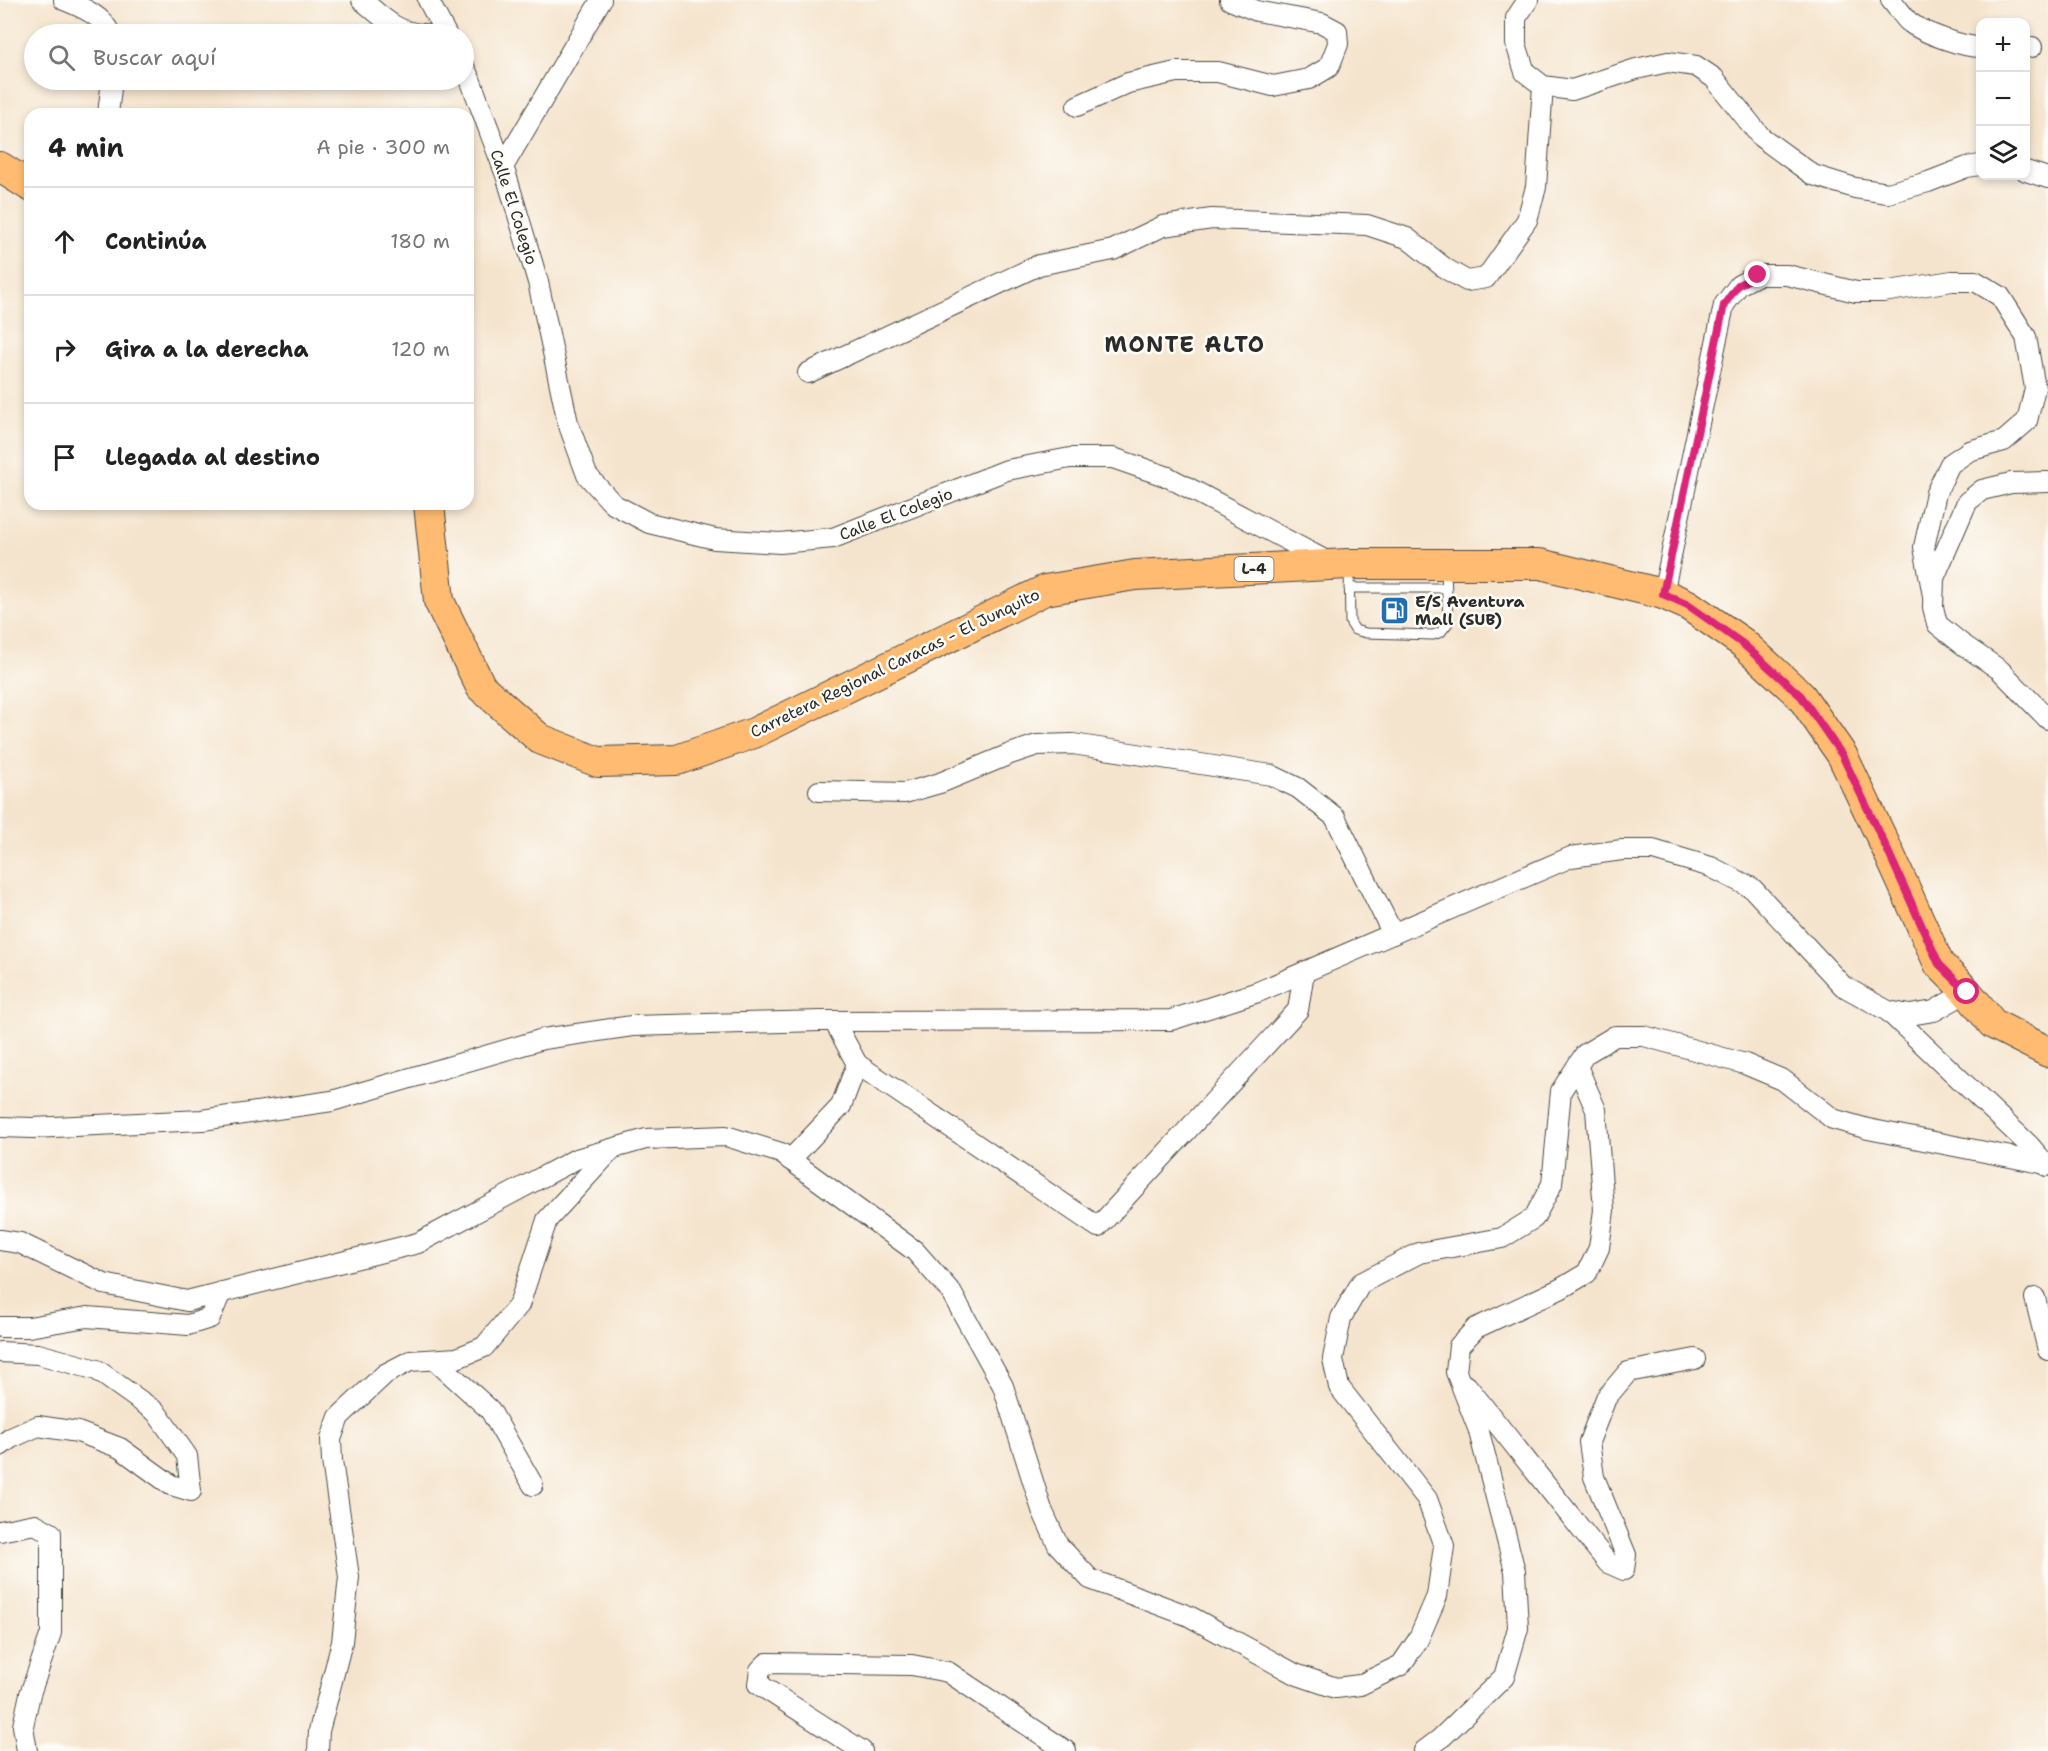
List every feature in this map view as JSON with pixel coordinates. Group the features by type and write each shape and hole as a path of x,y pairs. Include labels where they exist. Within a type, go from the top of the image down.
{"main road":[{"path":"0,167 24,182"},
{"name":"Carretera Regional Caracas - El Junquito","path":"430,510 439,601 481,687 540,739 598,762 677,760 754,733 1045,591 1135,574 1344,572 1446,576 1540,564 1663,594 1688,605 1743,644 1801,696 1842,755 1939,964 1967,992 1993,1024 2048,1052"}],"street":[{"path":"64,0 89,11 102,24"},
{"path":"362,0 391,24"},
{"path":"428,0 441,24"},
{"path":"503,167 601,0"},
{"path":"1077,106 1128,83 1176,72 1218,72 1273,86 1309,79 1329,67 1338,44 1337,31 1322,23 1257,11 1230,0"},
{"path":"1528,0 1516,18 1516,44 1525,72 1543,86 1572,90 1636,69 1668,62 1696,66 1714,78 1761,137 1813,175 1855,188 1888,193 1976,166"},
{"path":"1891,0 1910,22 1940,38 1976,47"},
{"path":"808,373 1039,265 1113,250 1163,226 1212,219 1367,225 1407,238 1446,269 1467,281 1486,278 1527,220 1536,187 1543,86"},
{"path":"109,108 111,90"},
{"name":"Calle El Colegio","path":"474,90 503,167 538,282 568,423 587,475 613,504 649,523 715,539 780,543 833,538 1007,470 1070,459 1113,459 1168,477 1344,572"},
{"path":"2030,173 2048,178"},
{"path":"1663,594 1724,305 1738,285 1758,275 1787,275 1856,292 1883,292 1952,281 1975,281 2000,296 2026,336 2035,388 2027,421 2004,441 1969,451 1950,464 1936,493 1924,547 1934,596"},
{"path":"2048,482 2001,485 1982,490 1967,502 1934,578 1933,607 1937,624 2000,670 2048,720"},
{"path":"819,792 905,793 940,783 1037,745 1072,744 1271,775 1298,788 1335,817 1393,934"},
{"path":"0,1127 33,1128 202,1120 332,1101 543,1039 632,1026 834,1021 1171,1020 1258,992 1571,857 1622,850 1653,850 1711,867 1752,888 1844,986 1888,1011 2029,1145 2047,1165"},
{"path":"834,1021 857,1064 1098,1227 1298,1010 1304,972"},
{"path":"1888,1011 1910,1015 1934,1011 1967,992"},
{"path":"0,1240 20,1243 104,1284 187,1301 418,1243 576,1159 646,1139 726,1136 781,1153 915,1251 951,1292 1003,1386 1042,1510 1058,1545 1090,1579 1189,1617 1295,1674 1336,1688 1360,1685 1401,1665 1418,1640 1437,1596 1444,1546 1427,1499 1339,1387 1333,1359 1341,1318 1361,1283 1419,1253 1502,1238 1534,1218 1552,1184 1561,1091 1585,1054 1615,1036 1644,1036 1745,1064 1783,1080 1833,1119 1868,1129 2047,1165"},
{"path":"790,1160 841,1106 857,1064"},
{"path":"1424,1751 1440,1739 1504,1677 1518,1628 1515,1571 1478,1428 1456,1372 1459,1346 1476,1328 1560,1289 1587,1273 1599,1248 1604,1210 1596,1110 1576,1066"},
{"path":"318,1751 319,1731 342,1642 349,1577 330,1439 339,1417 386,1374 410,1361 456,1358 484,1347 519,1305 546,1220 612,1149"},
{"path":"0,1327 29,1327 87,1317 188,1325 210,1318 221,1292"},
{"path":"2035,1298 2048,1350"},
{"path":"0,1352 38,1354 97,1370 156,1412 187,1456 191,1491 171,1485 120,1448 78,1432 38,1426 11,1438 0,1446"},
{"path":"1456,1372 1608,1563 1624,1570 1626,1555 1594,1477 1589,1442 1606,1398 1628,1372 1695,1359"},
{"path":"435,1360 490,1410 533,1485"},
{"path":"0,1531 35,1524 51,1533 51,1633 30,1694 23,1726 27,1751"},
{"path":"862,1751 758,1684 760,1670 767,1663 912,1665 948,1672 1066,1751"}],"lane":[{"path":"1344,572 1350,622 1355,630 1366,633 1433,635 1441,632 1448,623 1446,576"}],"place":[{"name":"E/S Aventura Mall (SUB)","path":"1394,610"}],"district":[{"name":"MONTE ALTO","path":"1185,344"}],"route":[{"path":"1758,275 1738,285 1724,305 1663,594 1688,605 1743,644 1801,696 1842,755 1939,964 1967,992"}]}
